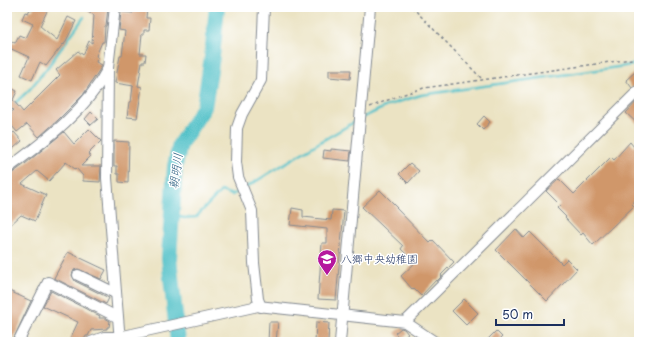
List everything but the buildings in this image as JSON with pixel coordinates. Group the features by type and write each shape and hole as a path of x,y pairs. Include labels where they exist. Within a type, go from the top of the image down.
{"street":[{"path":"115,7 108,68 107,178 119,339"},
{"path":"260,307 254,263 252,211 238,177 236,162 237,128 242,114 261,80 264,7"},
{"path":"340,342 370,7"},
{"path":"7,169 53,134 88,98 108,68"},
{"path":"405,322 639,90"},
{"path":"78,275 115,293"},
{"path":"18,342 48,282 117,317"},
{"path":"91,342 104,337 119,339 149,330 260,307 405,322 435,342"}],"path":[{"path":"412,7 482,80"},
{"path":"628,7 639,18"},
{"path":"361,116 395,97 424,88 639,58"}],"waterway":[{"name":"朝明川","path":"178,342 169,258 175,166 180,144 204,107 212,57 217,7"},
{"path":"13,105 30,89 47,68 84,17"},
{"path":"362,118 389,105 421,95 639,64"},
{"path":"245,188 358,120"},
{"path":"172,215 184,218 196,217 221,191 232,195 241,190"}],"place":[{"name":"八郷中央幼稚園","path":"327,276"}]}
